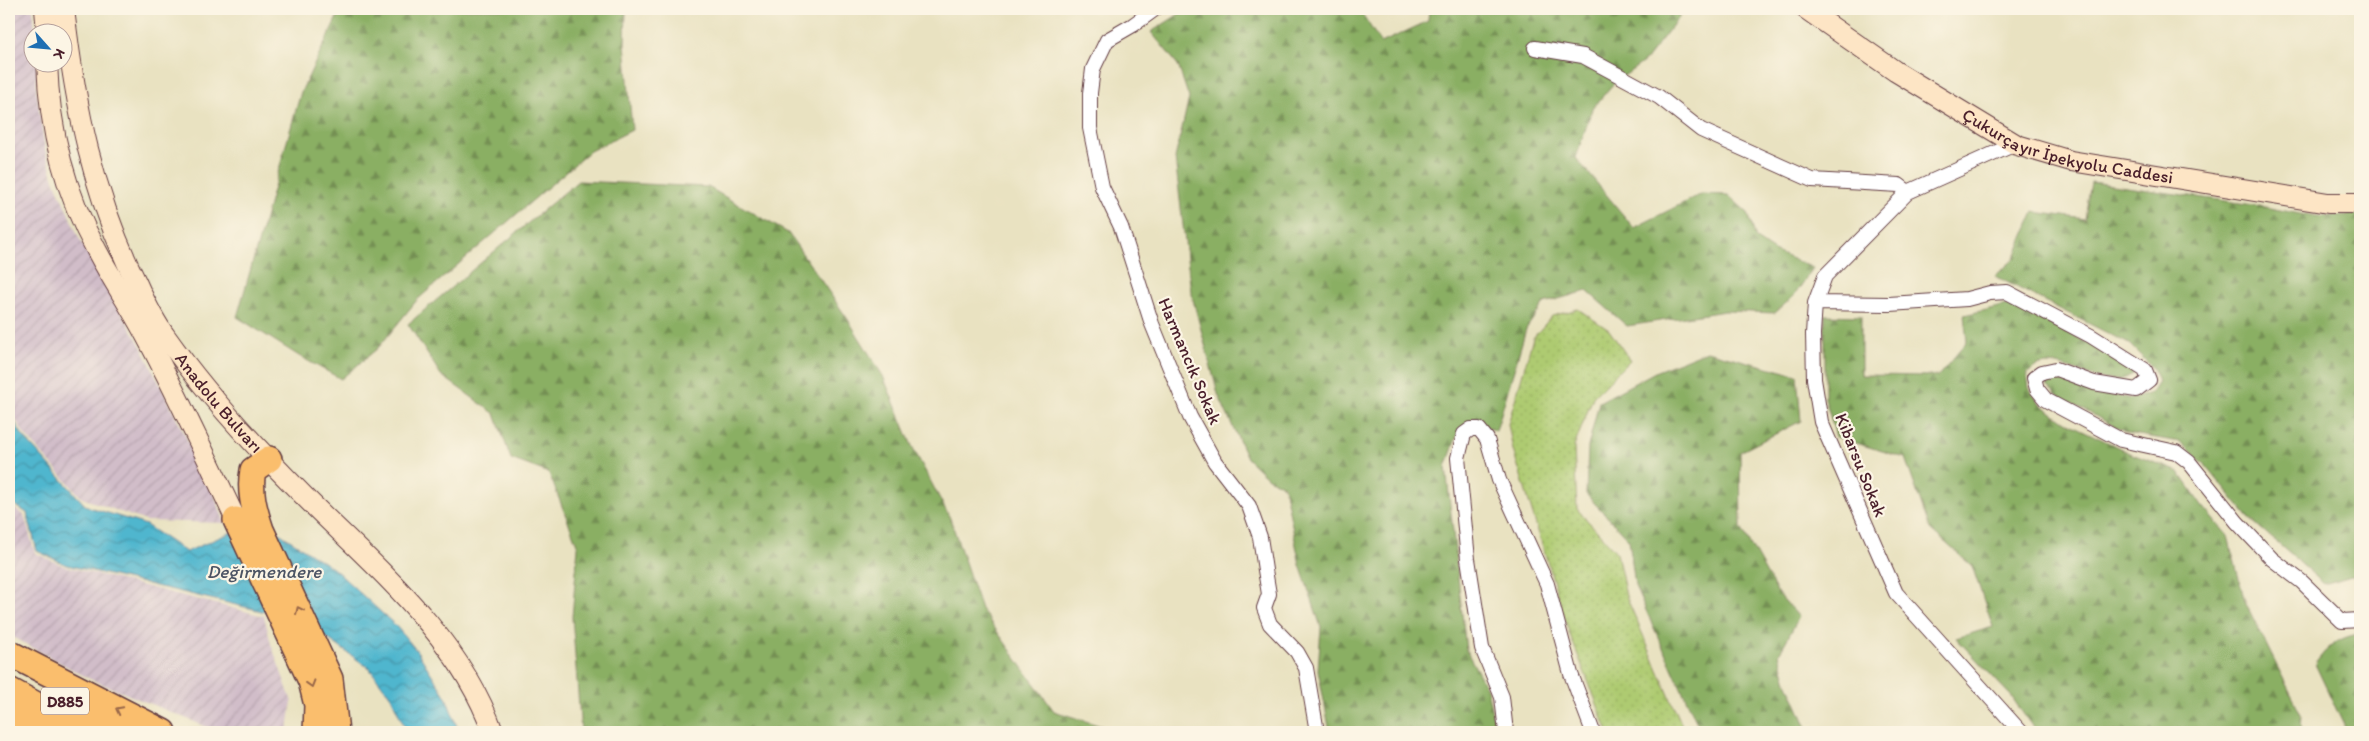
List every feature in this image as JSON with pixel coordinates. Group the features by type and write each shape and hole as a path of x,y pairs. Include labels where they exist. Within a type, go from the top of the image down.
{"highway":[{"path":"268,458 253,470 245,515 292,639 311,681 315,697 316,732"},
{"path":"245,515 320,654 330,679 336,732"},
{"path":"9,654 163,732"},
{"name":"D885","path":"9,668 123,732"},
{"name":"D885","path":"9,690 86,732"},
{"path":"9,710 43,732"}],"street":[{"path":"45,9 46,22"},
{"name":"Anadolu Bulvarı","path":"64,9 71,69 88,158 122,256 165,336 241,432 377,566 411,604 454,657 486,713 493,732"},
{"name":"Harmancık Sokak","path":"1155,9 1133,25 1107,40 1093,69 1090,93 1090,128 1102,187 1121,227 1152,324 1190,417 1215,462 1249,506 1260,537 1267,578 1269,594 1264,608 1270,624 1298,652 1306,668 1317,732"},
{"name":"Çukurçayır İpekyolu Caddesi","path":"1806,9 1895,71 2015,144 2071,161 2328,203 2360,203"},
{"path":"1536,48 1583,56 1659,98 1701,130 1812,180 1899,185 1908,192"},
{"name":"Anadolu Bulvarı","path":"48,72 48,96 56,148 74,204 96,250 245,515"},
{"name":"Kibarsu Sokak","path":"2015,144 1908,192 1825,276 1815,303 1813,334 1814,379 1821,422 1896,593 2021,732"},
{"path":"1815,303 1889,304 1967,299 1990,293 2007,292 2091,336 2145,370 2149,380 2136,390 2094,383 2056,369 2042,372 2034,378 2037,389 2046,400 2121,440 2176,452 2189,462 2237,522 2272,559 2302,582 2342,621 2360,620"},
{"path":"1506,732 1502,697 1482,648 1468,559 1458,458 1464,434 1471,429 1479,429 1486,439 1498,480 1548,584 1571,674 1593,732"}],"shaded area":[{"path":"9,9 33,9 34,22 22,22 22,72 37,72 36,88 45,150 54,180 79,238 142,348 213,492 225,523 146,521 82,498 25,435 9,409"},
{"path":"9,505 24,515 35,553 64,566 264,616 271,644 292,702 288,729 285,732 219,732 90,679 9,635"}],"green space":[{"path":"341,9 626,9 625,43 632,130 590,151 417,300 378,348 341,379 299,356 237,317 301,92"},
{"path":"1187,9 1359,9 1381,43 1428,21 1429,9 1679,9 1679,17 1645,61 1614,83 1592,109 1576,158 1634,228 1701,194 1728,195 1748,213 1756,239 1774,251 1813,268 1794,296 1775,313 1725,311 1627,326 1587,291 1544,303 1526,329 1496,431 1473,421 1459,430 1446,467 1466,650 1487,689 1496,732 1330,732 1318,670 1321,627 1300,565 1284,486 1268,478 1247,458 1218,394 1191,292 1175,158 1189,98 1178,65 1151,32"},
{"path":"578,181 708,187 788,233 847,318 883,376 912,446 950,518 981,609 1054,711 1120,732 581,732 572,617 578,547 549,473 511,459 495,414 441,375 408,324"},
{"path":"2091,182 2254,205 2316,217 2360,214 2360,577 2350,576 2324,584 2249,518 2206,466 2180,442 2127,433 2058,396 2047,386 2052,379 2131,399 2151,393 2158,382 2153,368 2129,344 1995,276 2014,259 2034,212 2085,219"},
{"path":"2011,304 2106,352 2133,373 2123,379 2112,380 2051,364 2035,367 2027,374 2029,388 2039,403 2066,422 2132,454 2179,472 2201,504 2228,536 2245,602 2301,714 2300,732 2036,732 2011,696 1956,638 1993,627 1972,566 1930,529 1905,458 1836,437 1825,398 1825,315 1861,316 1861,375 1938,376 1967,342 1964,315"},
{"path":"1578,309 1609,330 1630,360 1593,397 1574,447 1577,509 1617,553 1626,596 1685,732 1608,732 1570,635 1513,450 1508,424 1533,338 1552,316"},
{"path":"1707,351 1797,375 1801,421 1740,452 1741,528 1777,592 1799,617 1779,654 1787,682 1809,732 1701,732 1635,586 1629,540 1586,494 1588,447 1599,402 1657,371"},
{"path":"2360,634 2360,732 2347,732 2315,664 2324,653 2340,640"}],"water":[{"name":"Değirmendere","path":"9,413 23,436 85,505 146,525 186,552 232,532 276,531 334,569 396,626 417,651 446,697 459,732 407,732 391,697 369,668 327,638 266,612 67,565 37,551 27,513 9,501"}]}
